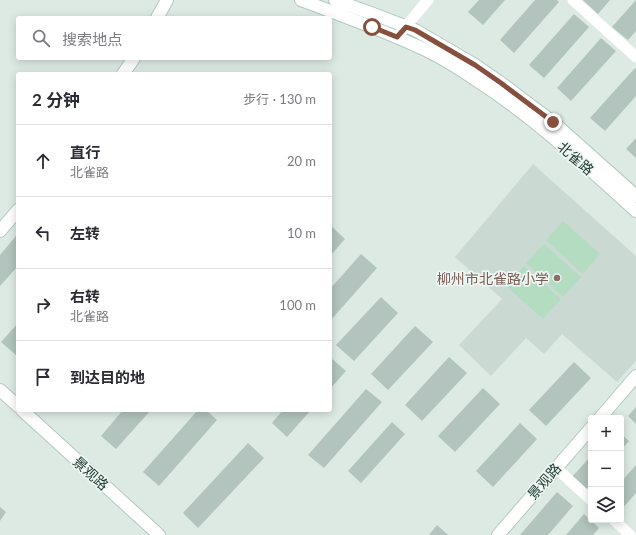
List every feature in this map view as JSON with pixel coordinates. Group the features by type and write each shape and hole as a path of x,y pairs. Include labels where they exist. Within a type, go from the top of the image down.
{"street":[{"path":"158,16 167,0"},
{"name":"北雀路","path":"301,0 397,37 454,65 493,91 526,116 636,211"},
{"name":"北雀路","path":"335,0 415,30 475,65 553,122 636,196"},
{"path":"397,37 428,0"},
{"path":"573,0 636,57"},
{"path":"124,72 133,60"},
{"path":"0,231 16,212"},
{"path":"603,415 636,376"},
{"path":"0,390 16,404"},
{"name":"景观路","path":"24,412 159,535"},
{"name":"景观路","path":"498,535 588,431"},
{"path":"556,468 588,497"},
{"path":"617,523 630,535"}],"shaded area":[{"name":"柳州市北雀路小学","path":"533,164 636,256 636,361 617,382 562,334 544,354 526,338 491,376 459,345 502,299 455,257"}],"green space":[{"path":"563,221 600,254 583,274 546,240"},
{"path":"544,244 581,277 563,297 526,263"},
{"path":"524,266 561,299 543,319 506,286"}],"building":[{"path":"479,0 505,0 483,25 468,12"},
{"path":"535,0 557,0 559,2 514,53 500,40"},
{"path":"583,0 610,0 598,14"},
{"path":"636,0 636,31 628,40 612,27"},
{"path":"574,14 589,27 544,78 529,65"},
{"path":"601,38 616,51 571,101 557,88"},
{"path":"635,68 636,96 605,131 590,118"},
{"path":"636,138 636,158 626,149"},
{"path":"332,227 345,239 332,254"},
{"path":"16,236 16,268 0,286 0,255"},
{"path":"361,254 377,268 332,319 332,287"},
{"path":"381,297 398,313 354,361 336,345"},
{"path":"16,325 16,355 1,342"},
{"path":"415,326 433,342 388,390 371,374"},
{"path":"449,357 467,373 422,421 405,405"},
{"path":"332,359 346,371 332,387"},
{"path":"574,362 591,378 546,426 529,410"},
{"path":"483,388 500,404 455,452 438,436"},
{"path":"366,389 382,402 324,468 308,455"},
{"path":"636,407 636,424 628,416"},
{"path":"121,412 149,412 116,449 101,436"},
{"path":"196,412 208,412 217,420 159,486 143,472"},
{"path":"281,412 309,412 287,437 272,423"},
{"path":"392,422 405,434 361,483 348,471"},
{"path":"520,423 537,439 493,487 476,471"},
{"path":"624,437 629,441 624,447"},
{"path":"248,443 264,458 198,528 183,513"},
{"path":"588,459 588,488 585,491 571,478"},
{"path":"636,465 636,493 624,507 624,487 624,479"},
{"path":"557,492 573,506 548,535 520,535"},
{"path":"0,507 6,512 0,521"},
{"path":"584,514 588,518 588,523 594,523 599,528 593,535 566,535"},
{"path":"437,525 448,535 429,535"}],"place":[{"name":"柳州市北雀路小学","path":"557,278"}],"route":[{"path":"372,27 397,37 406,27 415,30 475,65 553,122"}]}
